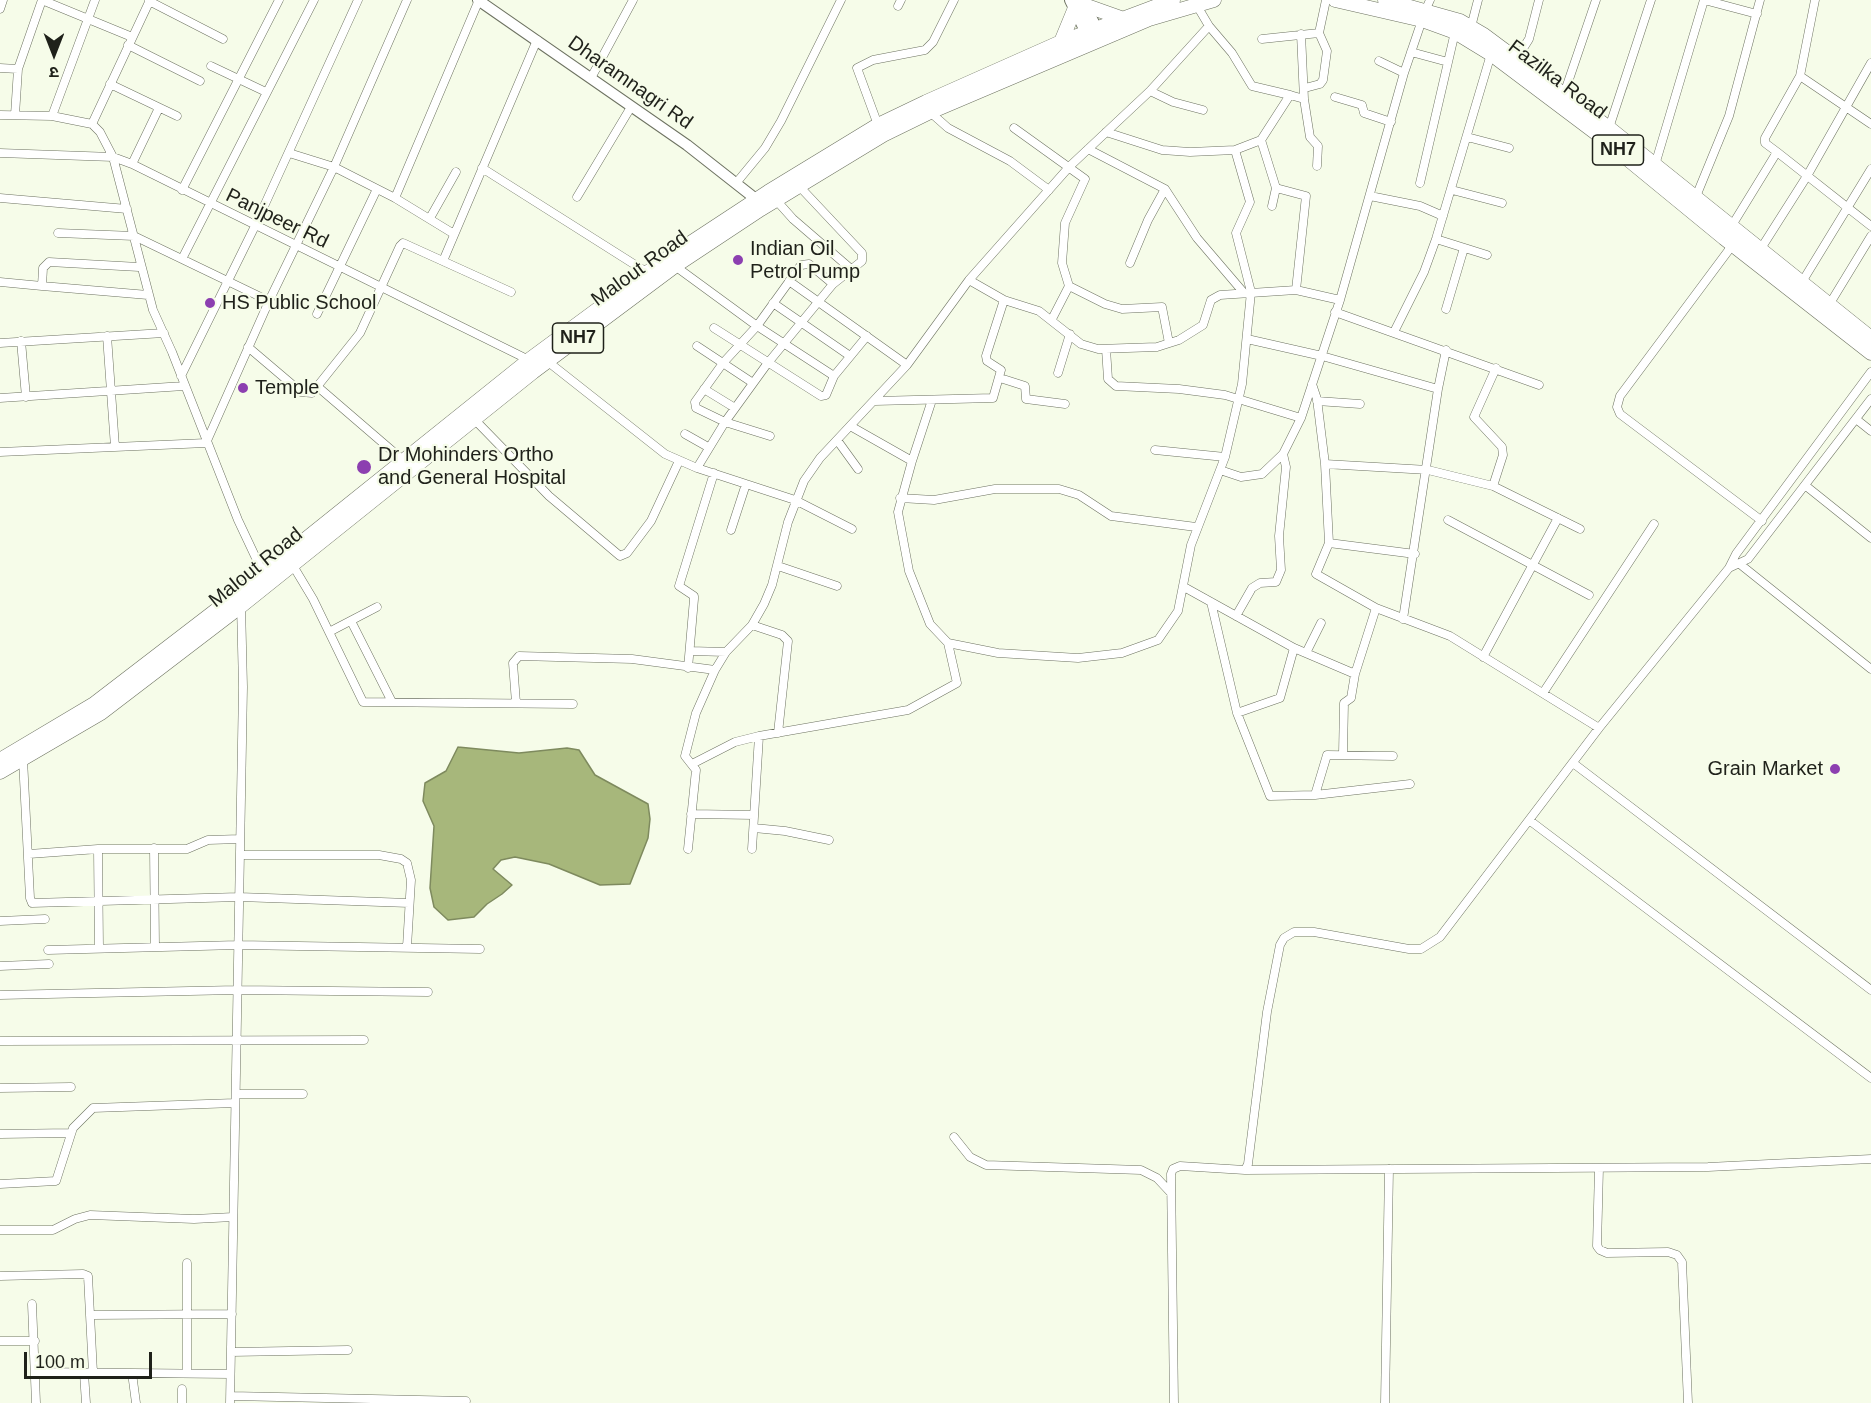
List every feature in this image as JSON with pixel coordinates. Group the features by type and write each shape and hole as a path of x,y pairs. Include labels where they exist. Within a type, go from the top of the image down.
{"highway":[{"name":"Malout Road","path":"0,760 94,704 292,564 671,263 757,200 878,125 1094,35 1121,18 1173,0"},
{"name":"Malout Road","path":"0,772 100,713 239,601 263,573 529,360 648,273 671,263 883,135 1018,67 1061,42 1094,35 1214,0"},
{"name":"Fazilka Road","path":"1335,0 1426,10 1455,32 1491,54 1732,236 1871,353"},
{"name":"Fazilka Road","path":"1385,0 1426,10 1471,27 1517,58 1609,128 1695,199 1732,236 1760,250 1871,338"},
{"path":"1061,42 1078,3 1121,18"}],"main road":[{"path":"1078,3 1094,35"}],"street":[{"path":"0,9 3,0"},
{"path":"15,115 18,69 42,0 88,18 200,81"},
{"path":"52,116 95,0"},
{"path":"182,190 279,0"},
{"path":"181,376 255,226 358,0"},
{"path":"206,443 269,301 334,167 407,0"},
{"path":"395,198 479,0"},
{"name":"Dharamnagri Rd","path":"479,0 737,182 757,200"},
{"path":"591,78 633,0"},
{"path":"737,182 765,148 781,121 841,0"},
{"path":"878,125 857,68 873,60 925,50 933,42 954,0"},
{"path":"1305,87 1320,84 1323,80 1327,51 1319,33 1326,0"},
{"path":"1471,27 1478,0"},
{"path":"1517,58 1529,39 1539,0"},
{"path":"1564,94 1596,0"},
{"path":"1609,128 1651,0"},
{"path":"1655,166 1704,0 1757,14"},
{"path":"1695,199 1729,116 1760,0"},
{"path":"1815,0 1800,76 1765,138 1765,143 1871,226"},
{"path":"92,124 149,1 223,39"},
{"path":"182,259 310,1"},
{"path":"1196,4 1209,26 1232,53 1252,86 1304,99"},
{"path":"1221,470 1241,477 1258,476 1283,454 1301,418 1340,300 1404,73 1426,10"},
{"path":"688,849 696,770 685,756 690,734 706,686 726,652 752,625 772,585 795,500 804,481 837,440 852,427 907,365 969,280 1070,166 1150,91 1209,26"},
{"path":"1420,183 1455,32"},
{"path":"1262,39 1319,33"},
{"path":"1301,34 1304,99 1310,137 1318,146 1317,166"},
{"path":"443,261 537,40"},
{"path":"1411,52 1448,62"},
{"path":"1394,332 1424,272 1436,240 1491,54"},
{"path":"1379,60 1404,73"},
{"path":"1760,250 1807,176 1871,63"},
{"path":"212,66 266,92"},
{"path":"0,68 18,69"},
{"path":"1800,76 1871,124"},
{"path":"110,84 177,116"},
{"path":"1150,91 1173,102 1203,110"},
{"path":"1106,132 1162,150 1211,152 1235,150 1261,140 1290,95"},
{"path":"1335,97 1362,105 1364,113 1391,122"},
{"path":"577,197 630,107"},
{"path":"132,164 159,108"},
{"path":"930,112 948,128 1000,155 1049,190"},
{"path":"0,115 52,116 92,124 100,132 113,157 148,295 206,443 263,573"},
{"path":"1014,128 1084,176 1085,181 1065,223 1062,262 1069,286 1052,319"},
{"path":"1467,137 1509,148"},
{"path":"1261,140 1276,188 1272,206"},
{"path":"1088,149 1165,189 1197,238 1247,292"},
{"path":"948,643 976,650 1037,656 1078,658 1122,653 1158,640 1178,611 1196,527 1221,470 1239,399 1246,339 1247,292 1236,233 1250,202 1235,150"},
{"path":"1762,521 1620,414 1617,407 1620,396 1732,236 1777,152"},
{"name":"Panjpeer Rd","path":"0,153 113,157 132,164 529,360"},
{"path":"289,153 334,167 395,198 454,234"},
{"path":"483,168 648,273"},
{"path":"1802,282 1871,169"},
{"path":"430,218 456,172"},
{"path":"698,468 708,447 767,364 833,284 862,261 862,253 799,186"},
{"path":"1276,188 1306,196 1296,290"},
{"path":"317,314 377,189"},
{"path":"1130,263 1144,227 1165,189"},
{"path":"1452,190 1502,203"},
{"path":"1370,195 1420,206 1443,216"},
{"path":"0,198 127,208"},
{"path":"776,200 851,269"},
{"path":"58,232 134,236 269,301"},
{"path":"1829,304 1871,236"},
{"path":"1436,240 1487,255"},
{"path":"248,347 301,392 312,393 360,333 403,243 511,292"},
{"path":"1446,309 1464,248"},
{"path":"42,286 43,268 49,262 140,267"},
{"path":"671,263 757,326 834,376"},
{"path":"770,436 725,422 696,408 695,402 723,363 757,326 805,264 833,284"},
{"path":"969,280 1004,300 1039,311 1090,348 1106,349 1157,347 1169,343 1203,325 1214,297 1247,292 1296,290 1340,300"},
{"path":"0,282 148,295"},
{"path":"789,282 907,365"},
{"path":"1069,286 1105,304 1122,309 1162,307 1169,343"},
{"path":"875,401 990,399 1000,378 1001,370 987,361 986,356 1004,300"},
{"path":"773,303 850,356"},
{"path":"1335,312 1539,385"},
{"path":"714,328 767,364 821,396 826,395 834,376 867,336"},
{"path":"0,343 164,333"},
{"path":"1058,373 1070,334"},
{"path":"106,336 115,447"},
{"path":"1246,339 1322,356 1438,389"},
{"path":"21,341 26,397"},
{"path":"697,346 753,383"},
{"path":"1106,349 1108,379 1116,386 1179,389 1239,399 1262,408 1301,418"},
{"path":"1403,619 1446,350"},
{"path":"548,360 665,454 698,468 795,500 852,529"},
{"path":"1493,486 1503,451 1474,417 1496,368"},
{"path":"1245,1170 1250,1158 1274,970 1284,938 1294,932 1303,931 1409,950 1431,944 1440,936 1599,728 1729,568 1868,382 1871,372"},
{"path":"1000,378 1025,386 1026,399 1065,404"},
{"path":"1311,384 1317,401 1325,464 1329,543 1316,574 1376,608 1439,631 1599,728"},
{"path":"0,398 184,386"},
{"path":"318,387 404,461"},
{"path":"704,389 735,408"},
{"path":"1729,568 1741,565 1806,486 1871,399"},
{"path":"692,764 735,742 759,736 908,710 957,683 948,643 930,624 915,593 898,512 900,498 932,400"},
{"path":"1317,401 1360,404"},
{"path":"474,419 549,496 620,556 627,554 651,521 679,461"},
{"path":"1856,419 1871,431"},
{"path":"852,427 912,461"},
{"path":"685,434 708,447"},
{"path":"837,440 858,468"},
{"path":"0,452 206,443"},
{"path":"1155,450 1225,457"},
{"path":"1236,616 1252,588 1260,584 1276,582 1281,570 1279,536 1286,467 1283,454"},
{"path":"1325,464 1428,470 1493,486 1580,529"},
{"path":"688,668 694,596 679,586 714,473"},
{"path":"730,530 746,484"},
{"path":"1806,486 1871,538"},
{"path":"900,498 934,500 995,489 1059,489 1079,495 1111,516 1196,527"},
{"path":"1483,657 1558,518"},
{"path":"1448,520 1589,595"},
{"path":"1543,693 1654,524"},
{"path":"1329,543 1415,554"},
{"path":"292,564 360,698 368,703 573,704"},
{"path":"1741,565 1871,669"},
{"path":"778,566 837,586"},
{"path":"1184,587 1294,648 1355,674"},
{"path":"239,601 240,855 230,1399 466,1401"},
{"path":"1211,602 1237,712 1270,796 1315,795 1410,784"},
{"path":"328,632 377,607"},
{"path":"1343,754 1344,703 1351,698 1355,674 1376,608"},
{"path":"351,621 392,702"},
{"path":"1306,653 1321,623"},
{"path":"752,625 782,635 788,641 778,733"},
{"path":"1237,712 1280,698 1294,648"},
{"path":"690,651 726,652"},
{"path":"516,703 513,663 519,656 632,659 715,670"},
{"path":"752,849 759,736"},
{"path":"1315,795 1326,756 1343,754 1393,756"},
{"path":"24,759 32,903 239,897 409,903"},
{"path":"1573,763 1871,990"},
{"path":"691,814 754,815"},
{"path":"1529,820 1871,1078"},
{"path":"754,828 785,831 829,840"},
{"path":"29,854 98,849 188,849 208,840 240,839"},
{"path":"154,848 155,946"},
{"path":"98,849 99,948"},
{"path":"240,855 379,855 401,859 410,870 407,947"},
{"path":"0,921 45,919"},
{"path":"48,950 238,945 480,949"},
{"path":"0,966 49,964"},
{"path":"0,994 237,990 428,992"},
{"path":"0,1041 237,1038 364,1040"},
{"path":"0,1088 71,1087"},
{"path":"236,1094 303,1094"},
{"path":"0,1184 56,1181 70,1133 88,1111 100,1106 235,1103"},
{"path":"0,1134 70,1133"},
{"path":"954,1137 970,1157 986,1165 1142,1170 1157,1178 1171,1193"},
{"path":"1173,1403 1171,1174 1176,1167 1245,1170 1708,1167 1871,1159"},
{"path":"1599,1168 1599,1250 1607,1253 1668,1252 1677,1255 1682,1262 1688,1403"},
{"path":"1385,1403 1389,1169"},
{"path":"0,1230 53,1230 75,1218 90,1215 194,1219 233,1217"},
{"path":"187,1263 187,1373"},
{"path":"0,1276 86,1275 90,1279 92,1315 86,1403"},
{"path":"32,1304 36,1403"},
{"path":"92,1315 232,1314"},
{"path":"0,1341 34,1341"},
{"path":"231,1352 348,1350"},
{"path":"36,1372 230,1374"},
{"path":"132,1373 136,1403"},
{"path":"182,1389 182,1403"}],"shaded area":[{"path":"458,747 519,753 567,748 579,750 595,775 648,804 650,819 648,838 630,884 600,885 549,864 515,857 501,860 493,869 512,885 474,917 448,920 434,907 430,888 434,826 423,801 425,783 446,771"}],"place":[{"name":"Indian Oil Petrol Pump","path":"738,260"},
{"name":"HS Public School","path":"210,303"},
{"name":"Temple","path":"243,388"},
{"name":"Dr Mohinders Ortho and General Hospital","path":"364,467"},
{"name":"Grain Market","path":"1835,769"}]}
